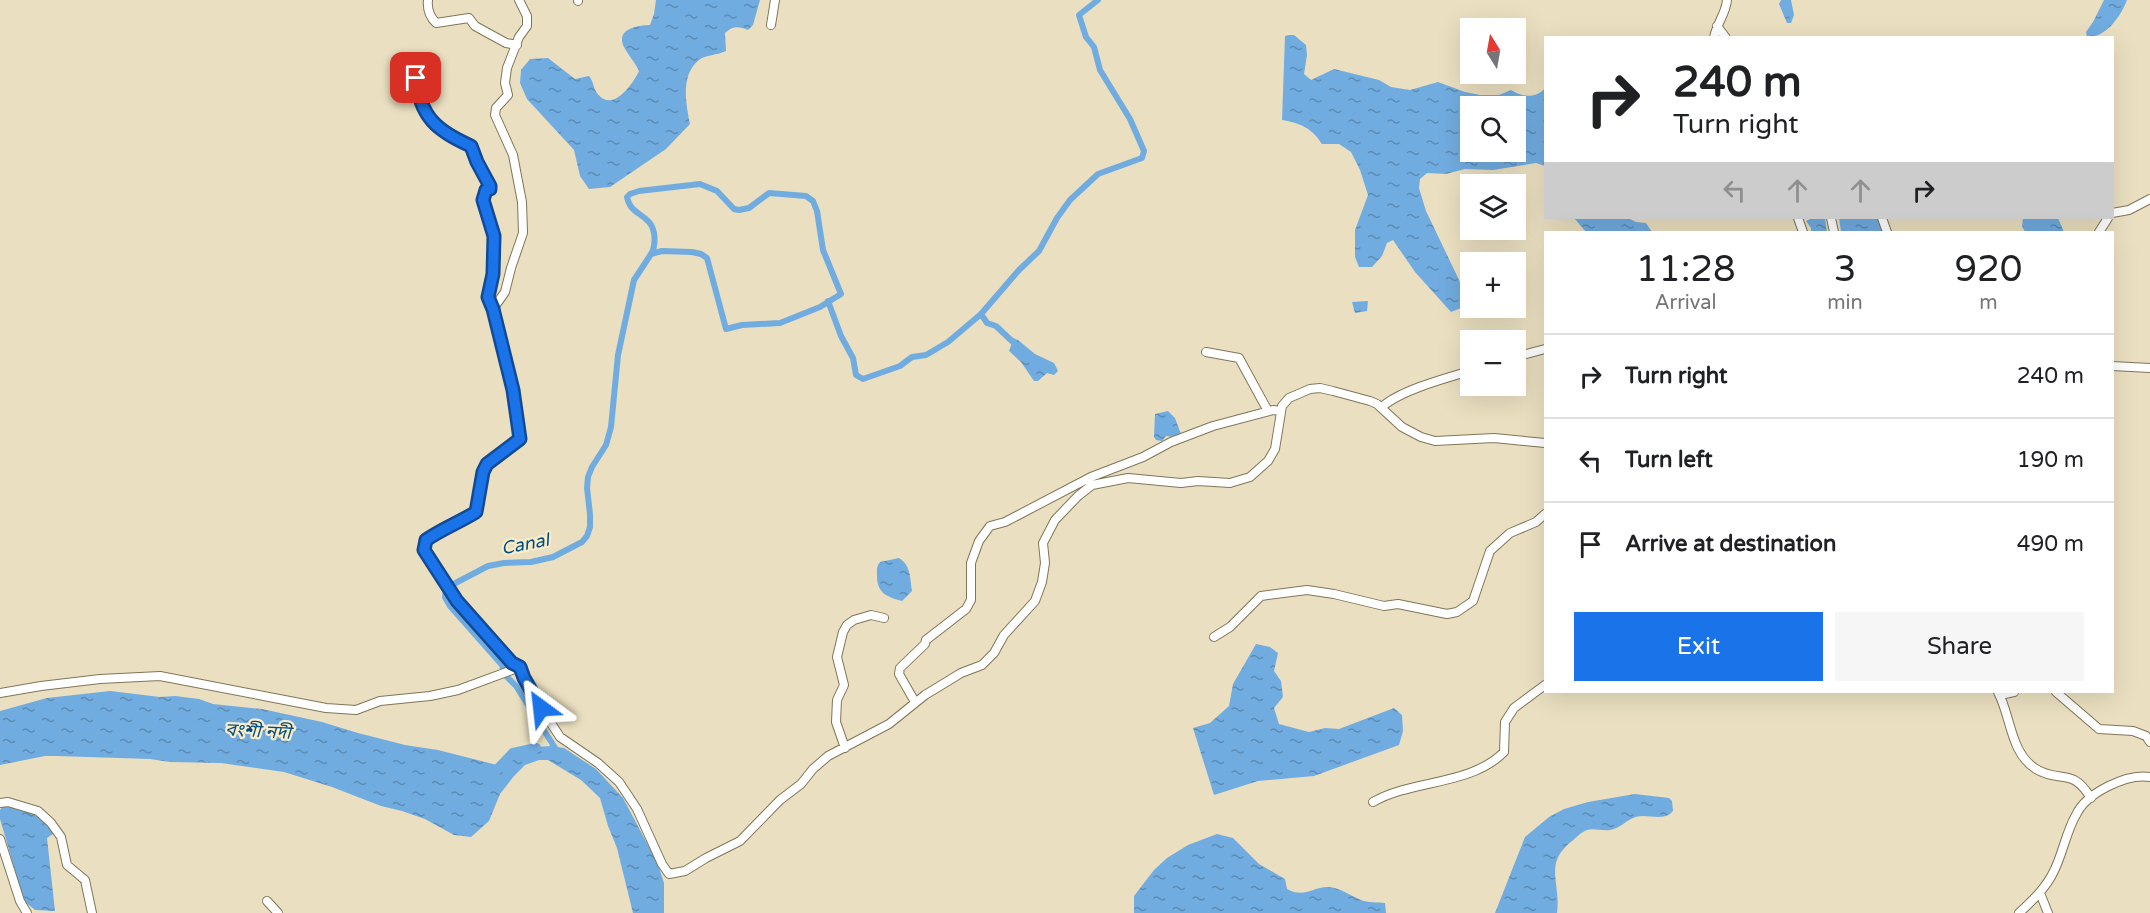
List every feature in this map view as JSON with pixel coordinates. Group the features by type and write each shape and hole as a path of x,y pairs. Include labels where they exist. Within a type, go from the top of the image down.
{"street":[{"path":"428,0 432,19 436,23 468,18 475,26 506,43 517,45"},
{"path":"493,309 505,292 523,233 522,202 513,155 495,115 496,108 508,95 505,83 507,68 519,37 527,26 527,16 519,0"},
{"path":"771,25 775,0"},
{"path":"1714,36 1727,0"},
{"path":"1717,26 1724,36"},
{"path":"415,76 419,98 426,115 441,130 471,146 490,186 483,200 494,236 493,274 488,297 513,390 520,439 487,464 483,472 476,512 440,530 426,540 424,550 457,601 512,663 520,667 534,697 560,737 598,763 619,782 637,809 662,864 669,874 686,871 705,858 740,842 780,800 801,784 828,756 890,724 915,702 961,673 982,665 994,653 1004,635 1035,602 1042,582 1045,562 1043,543 1055,520 1092,485 1128,478 1181,483 1198,481 1230,483 1250,477 1268,461 1275,449 1282,406 1289,398 1310,389 1320,388 1370,401 1402,427 1420,437 1436,441 1494,438 1544,442"},
{"path":"2114,213 2129,210 2150,199"},
{"path":"1526,354 1544,349"},
{"path":"1206,352 1239,358 1268,411"},
{"path":"2114,366 2150,368"},
{"path":"1380,408 1386,402 1399,396 1460,375"},
{"path":"915,702 899,674 900,668 925,644 926,639 966,609 971,600 971,562 979,541 990,526 1005,522 1090,477 1143,457 1171,442 1213,426 1268,411 1281,411"},
{"path":"1214,637 1230,627 1261,596 1307,590 1384,606 1398,604 1447,614 1457,612 1473,601 1490,551 1510,533 1536,522 1544,515"},
{"path":"844,748 836,722 837,700 844,685 837,657 843,632 846,624 854,620 871,615 884,618"},
{"path":"0,693 100,679 160,676 326,708 356,710 385,700 422,697 458,690 520,667"},
{"path":"1373,802 1386,794 1454,778 1496,760 1504,752 1505,722 1514,708 1544,686"},
{"path":"1999,693 2015,743 2023,757 2036,769 2077,780 2091,798"},
{"path":"2057,693 2099,729 2133,731 2146,736 2150,742"},
{"path":"2019,913 2040,893 2054,872 2076,814 2091,798 2119,780 2150,777"},
{"path":"0,803 8,802 38,811 51,823 61,837 68,865 85,880 92,913"},
{"path":"0,839 20,901 27,913"},
{"path":"2040,893 2048,913"},
{"path":"267,901 278,913"}],"water":[{"path":"656,0 760,0 753,25 748,30 736,27 728,31 725,33 726,51 702,58 693,66 686,90 690,124 666,149 610,187 589,189 580,176 574,150 527,99 520,83 521,70 530,59 548,58 575,79 589,76 596,91 603,99 615,99 627,89 639,71 624,47 623,36 629,29 650,25"},
{"path":"1781,0 1791,0 1794,15 1791,23 1787,23 1779,4"},
{"path":"2104,0 2127,0 2112,25 2100,34 2087,36 2086,32"},
{"path":"1289,35 1294,35 1306,45 1304,74 1311,80 1334,69 1379,80 1391,87 1410,90 1438,82 1480,95 1499,95 1511,90 1524,95 1533,95 1544,89 1544,166 1536,163 1493,170 1465,169 1446,174 1427,173 1420,179 1419,188 1426,211 1460,282 1460,308 1451,312 1415,272 1393,240 1387,243 1382,256 1372,267 1359,267 1355,257 1355,230 1368,195 1360,170 1351,152 1339,144 1322,144 1305,127 1282,120 1285,36"},
{"path":"1575,219 1630,219 1646,223 1651,231 1585,231"},
{"path":"1825,219 1827,231 1811,231 1806,221"},
{"path":"1839,219 1878,219 1883,231 1841,231"},
{"path":"2023,219 2058,219 2064,231 2024,231 2022,226"},
{"path":"1368,301 1367,311 1355,313 1352,302"},
{"path":"1010,337 1018,340 1035,354 1054,363 1058,371 1054,375 1047,373 1038,381 1034,381 1021,362 1009,351 1012,343"},
{"path":"1168,411 1175,418 1181,434 1173,437 1166,436 1162,441 1156,440 1154,437 1155,414"},
{"path":"899,558 908,568 912,591 902,601 884,593 877,582 877,567 880,562"},
{"path":"1256,644 1270,647 1278,653 1274,671 1281,681 1283,697 1274,708 1279,724 1309,732 1325,728 1339,729 1394,708 1402,715 1403,731 1399,745 1314,776 1258,781 1214,795 1193,728 1210,723 1229,706 1233,684"},
{"path":"110,691 160,697 175,696 199,699 213,704 262,709 322,722 405,745 438,750 501,766 523,751 536,747 564,748 596,769 623,798 658,864 664,883 664,913 633,913 617,848 600,798 581,780 548,760 539,760 525,765 514,776 500,794 489,821 471,837 454,835 425,819 284,772 221,763 57,756 45,756 0,765 0,711 47,698"},
{"path":"1635,794 1669,798 1672,801 1673,811 1663,817 1638,817 1610,830 1587,830 1572,841 1563,849 1556,865 1557,913 1495,913 1525,837 1549,817 1564,809 1588,802"},
{"path":"3,806 30,813 52,827 53,834 47,838 55,911 35,910 24,901 0,819 0,810"},
{"path":"1217,834 1233,838 1259,864 1285,879 1287,889 1293,892 1299,893 1329,887 1342,890 1364,901 1385,903 1386,913 1134,913 1134,896 1154,870 1167,858 1188,845"}],"waterway":[{"path":"828,301 841,336 853,358 856,375 863,379 900,366 912,357 926,355 948,342 981,314 1019,270 1039,251 1070,200 1098,174 1142,158 1144,151 1130,119 1100,70 1094,47 1086,37 1079,15 1098,0"},
{"name":"Canal","path":"557,751 516,686 505,675 502,665 450,606 445,597 446,588 488,566 531,562 553,557 582,542 587,536 590,527 588,477 606,445 611,427 618,355 634,280 651,254 662,251 701,254 707,258 726,329 742,325 780,323 820,307 841,294 823,250 817,211 813,201 806,196 769,193 749,208 739,210 734,209 717,191 700,184 630,194 627,197 630,206 646,219 653,229 654,242 651,254"},
{"path":"981,314 987,323 996,326 1014,343"},
{"name":"বংশী নদী","path":"490,777 513,753 536,748"}],"route":[{"path":"416,78 419,98 426,115 441,130 471,146 490,186 483,200 494,236 493,274 488,297 513,390 520,439 487,464 483,472 476,512 440,530 426,540 424,550 457,601 512,663 520,667 541,708"}]}
